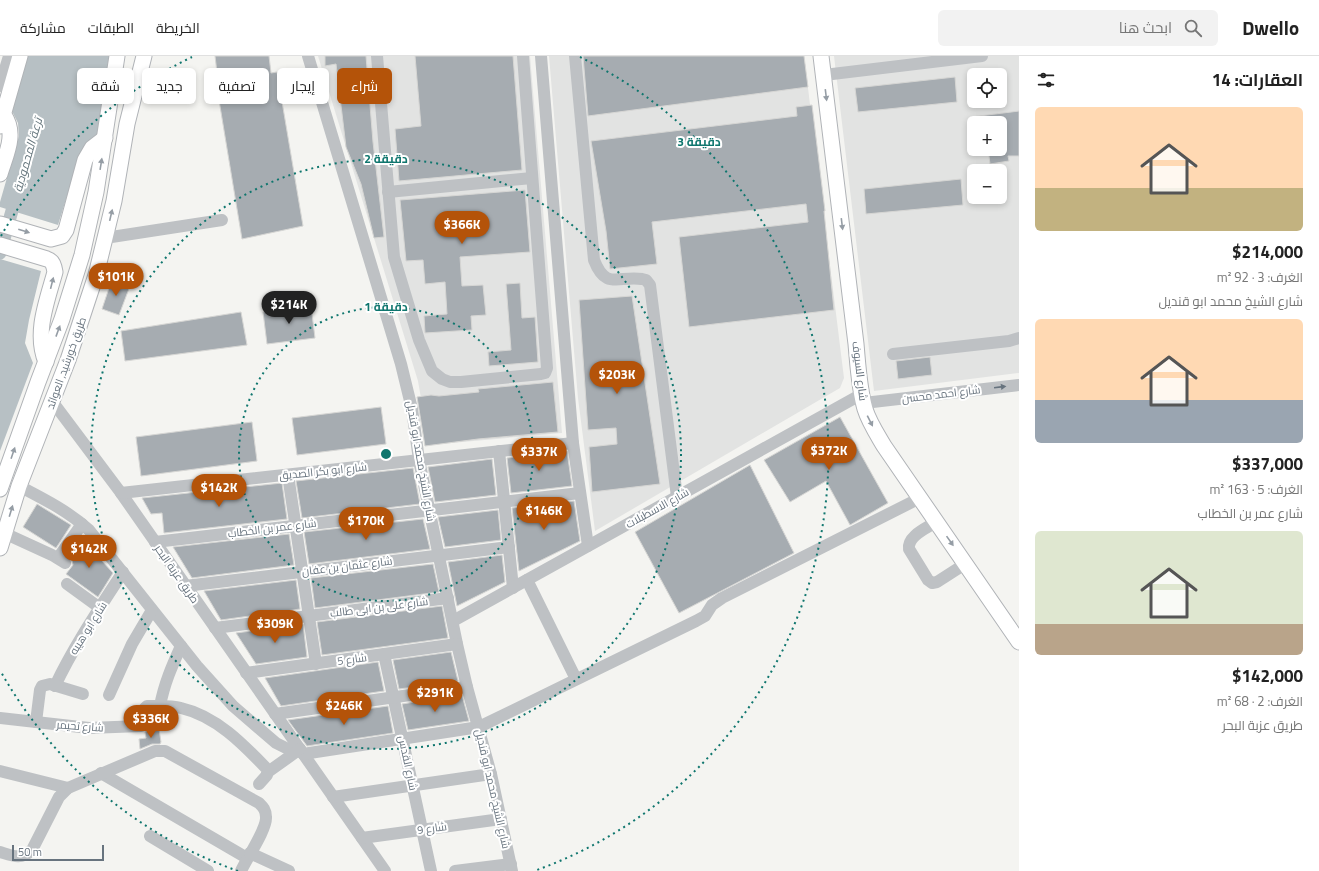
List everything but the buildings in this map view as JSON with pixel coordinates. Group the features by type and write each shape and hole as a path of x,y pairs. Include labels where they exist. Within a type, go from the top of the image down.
{"main road":[{"path":"0,174 11,133 8,120 2,121 20,56"},
{"name":"طريق خورشيد, العوائد","path":"0,489 62,319 82,255 96,192 117,56"},
{"name":"طريق خورشيد, العوائد","path":"0,548 19,486 83,318 105,238 121,162 127,124 144,56"},
{"name":"شارع السيوف","path":"821,56 863,399 871,422 884,446 1019,642"},
{"path":"0,224 48,238 55,239 62,236 85,160 92,148 105,138"},
{"path":"0,245 51,260 54,265 55,272 40,332 41,349 46,362"}],"street":[{"path":"0,86 9,56"},
{"name":"شارع الشيخ محمد ابو قنديل","path":"308,56 401,364 412,409 419,460 457,644 467,687 491,774 512,868"},
{"path":"377,56 394,257 420,340 432,371 436,375 450,382 541,374 546,370 523,56"},
{"path":"541,56 573,443 588,546"},
{"path":"574,56 594,260 601,273 608,278 614,280 642,279 650,285 677,496"},
{"path":"824,75 982,56"},
{"path":"388,192 532,178"},
{"path":"105,238 222,220"},
{"path":"893,354 1009,341 1019,338"},
{"name":"شارع احمد محسن","path":"863,399 1019,385"},
{"name":"شارع الاسطبلات","path":"453,621 677,496 863,399"},
{"name":"طريق عزبة البحر","path":"52,402 121,493 301,752 386,871"},
{"name":"شارع ابو بكر الصديق","path":"121,493 573,443"},
{"path":"499,451 513,588"},
{"path":"288,475 316,664"},
{"path":"19,486 52,503 82,524 94,536 202,672 234,706 276,743 288,749 301,752 403,739 479,727 696,621 705,616 712,605 722,598 920,498"},
{"name":"شارع عمر بن الخطاب","path":"155,542 580,493"},
{"path":"936,522 912,538 908,545 911,553 928,580 937,582 966,564"},
{"path":"4,532 61,561 82,524"},
{"name":"شارع عثمان بن عفان","path":"185,586 509,547"},
{"name":"شارع ابو هيبه","path":"55,686 68,659 123,572"},
{"path":"526,580 576,679"},
{"path":"67,584 100,608"},
{"name":"شارع على بن ابى طالب","path":"215,628 448,598"},
{"path":"109,695 132,644 152,610"},
{"name":"شارع 5","path":"246,673 457,644"},
{"path":"181,646 164,686 160,706 181,708 198,714 218,725 237,739 266,768 268,772"},
{"name":"شارع القدس","path":"384,654 432,871"},
{"path":"36,722 40,690 42,686 50,684 83,694"},
{"path":"275,714 467,687"},
{"name":"شارع تحيمر","path":"0,718 101,728 141,726 144,722 143,710 147,706 160,706"},
{"path":"0,852 17,857 27,855 32,850 58,797 68,788 155,751 165,751 259,803 265,809 265,826 248,855 241,871"},
{"path":"259,784 268,772 301,752"},
{"path":"0,771 68,788"},
{"path":"101,773 248,855 289,871"},
{"path":"333,797 491,774"},
{"name":"شارع 9","path":"362,838 501,819"},
{"path":"150,836 208,871"},
{"path":"455,871 512,868"}],"shaded area":[{"path":"318,56 530,56 562,433 429,445 418,381 329,92 329,68 322,68"},
{"path":"549,56 804,56 844,378 840,388 595,531 578,398"},
{"path":"834,56 1019,56 1019,373 874,391"}],"water":[{"path":"26,56 110,56 108,68 77,68 77,104 102,104 98,133 80,154 58,225 0,207 0,202 19,136 18,123 12,111"},
{"path":"0,259 41,271 25,343 33,363 0,451"}],"waterway":[{"name":"ترعة المحمودية","path":"0,253 17,193"}]}
